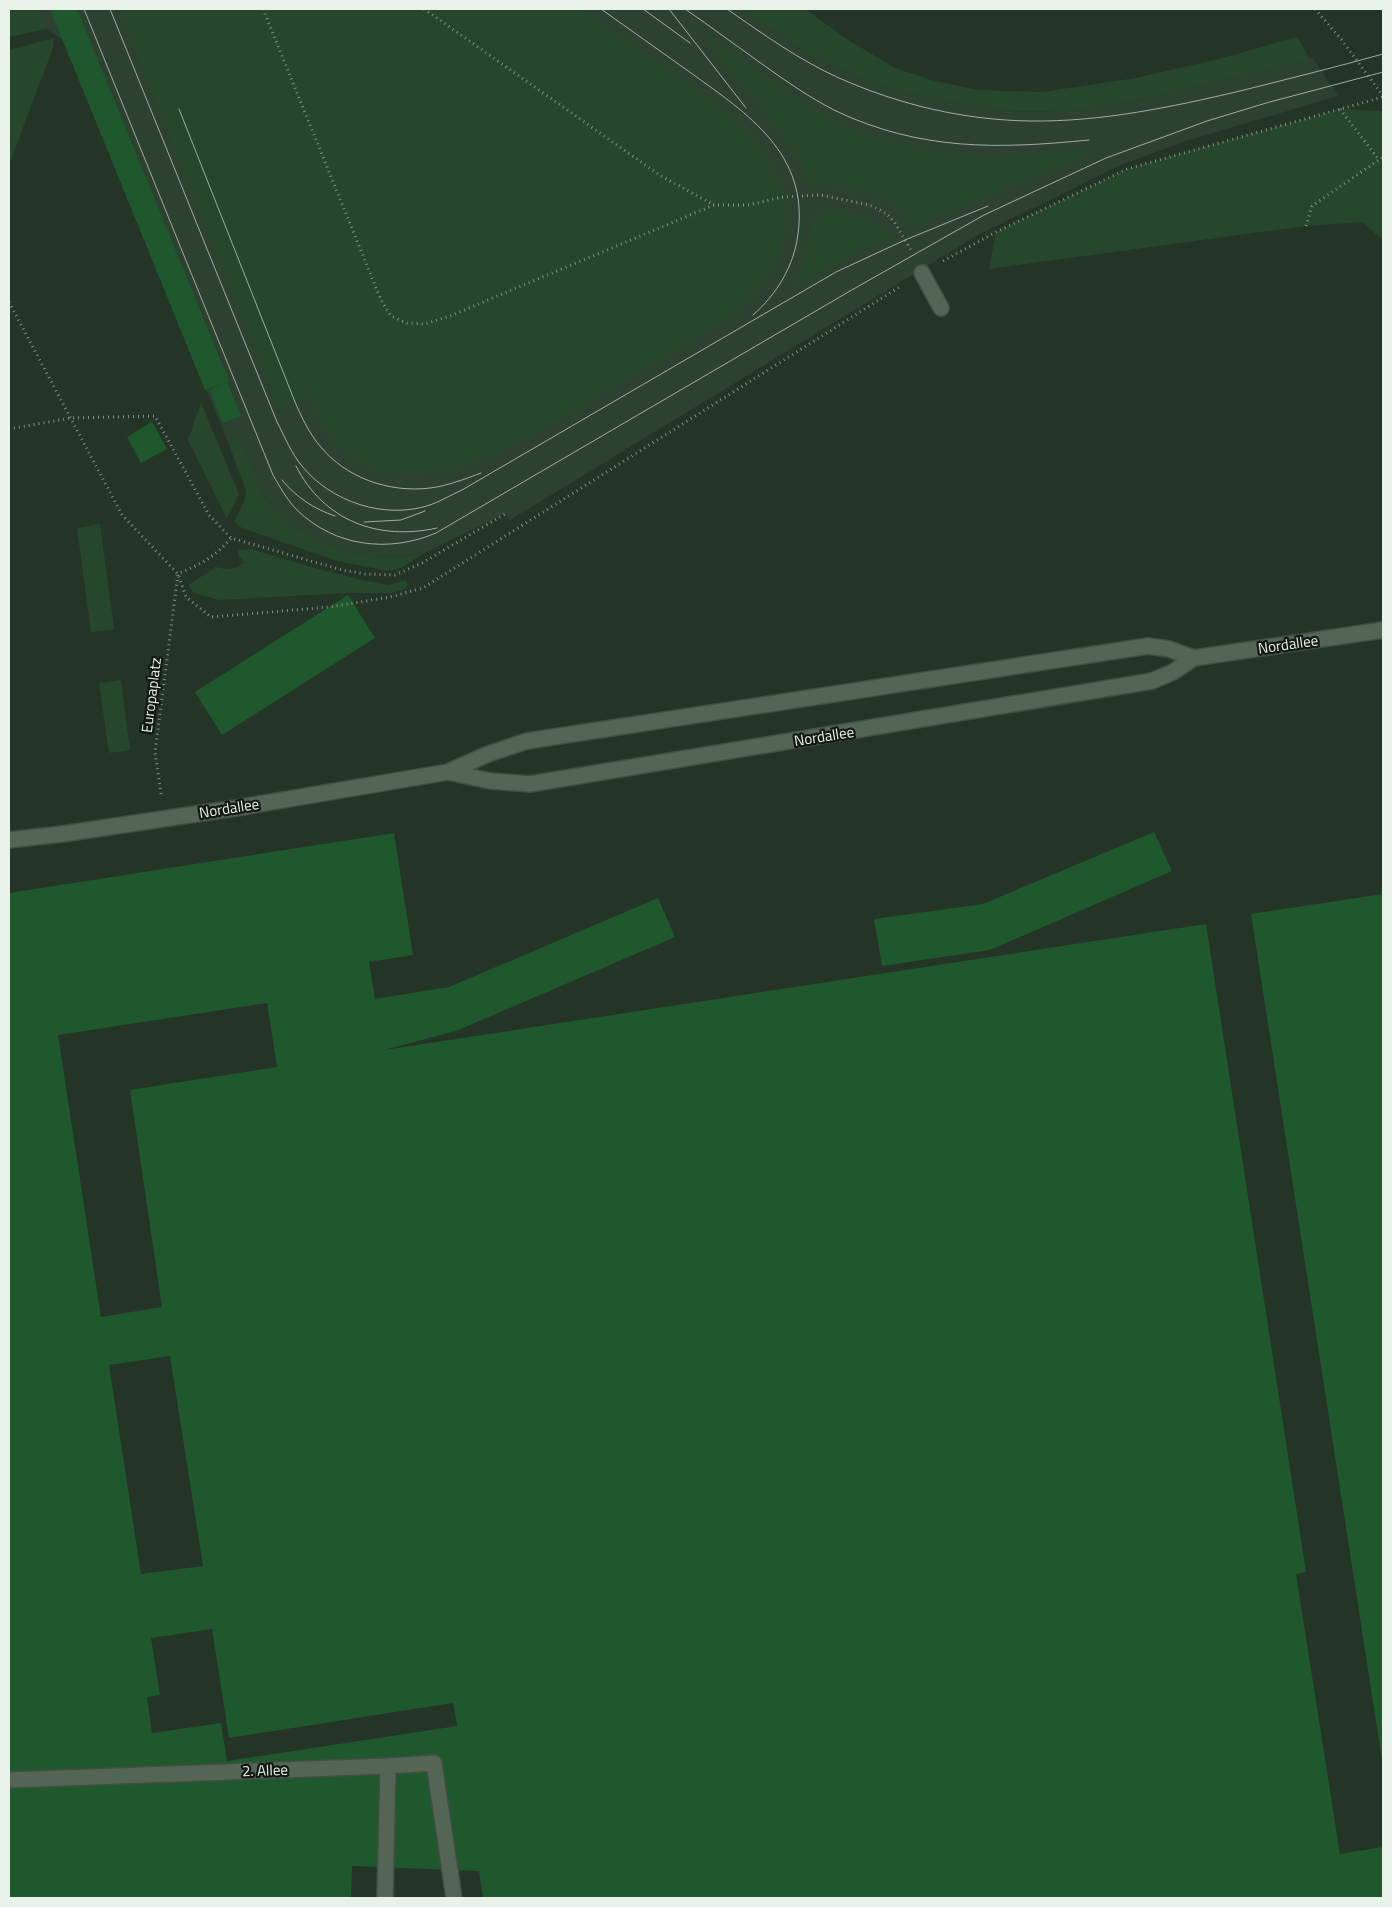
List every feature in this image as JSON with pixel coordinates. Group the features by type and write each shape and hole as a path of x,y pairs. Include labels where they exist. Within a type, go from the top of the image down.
{"street":[{"path":"922,273 941,308"},
{"name":"Nordallee","path":"448,772 490,781 530,784 1152,681 1173,672 1194,658 1383,630"},
{"name":"Nordallee","path":"9,840 62,834 448,772 488,754 537,739 1148,646 1169,649 1194,658"},
{"name":"2. Allee","path":"9,1780 434,1763 454,1898"},
{"path":"384,1898 388,1766"}],"path":[{"path":"263,9 381,300 390,316 399,320 407,323 425,324 450,316 714,205 749,205 782,197 820,195 870,205 887,214 896,223 922,273"},
{"path":"424,9 661,176 714,205"},
{"path":"9,302 122,515 178,574 186,597 212,617 330,607 390,597 423,588 922,273 996,232 1127,169 1383,97 1341,38 1315,9"},
{"path":"1340,109 1379,160"},
{"path":"1306,226 1312,206 1383,158"},
{"path":"9,429 71,418 155,416 209,515 231,538 342,570 365,574 395,575 422,563 505,514"},
{"path":"178,574 207,561 223,548 231,538"},
{"name":"Europaplatz","path":"164,818 155,752 178,574"}],"shaded area":[{"path":"9,9 742,9 814,57 863,80 902,92 1004,111 1071,112 1144,99 1313,58 1338,96 1186,141 1121,165 976,236 510,520 504,514 423,554 401,557 366,556 322,544 287,523 264,496 238,434 228,442 62,39 46,29 9,37"},
{"path":"9,9 39,9 46,29 9,37"},
{"path":"119,9 582,9 712,101 752,136 766,154 781,182 786,202 787,221 785,239 774,268 751,299 717,325 519,442 479,460 439,471 400,474 365,464 333,439 308,396 279,408"},
{"path":"742,9 805,9 850,41 895,68 931,80 979,90 1042,92 1136,78 1222,58 1297,37 1310,59 1144,99 1071,112 1004,111 902,92 863,80 814,57"},
{"path":"708,37 782,89 838,124 899,144 969,156 1005,156 1088,150 1090,154 910,228 897,207 885,198 807,181 800,160 779,130 706,40"},
{"path":"54,38 53,48 9,165 9,144 11,142 9,132 9,50"},
{"path":"1340,109 1383,111 1383,240 1362,222 1306,226 989,269 996,232 1127,169"},
{"path":"829,210 864,217 879,225 892,237 860,250 797,285 795,282 804,259 812,222 822,212"},
{"path":"201,403 239,494 228,517 226,517 188,440"},
{"path":"238,434 264,496 287,523 322,544 366,556 401,557 423,554 401,568 388,571 337,561 242,528 234,522 243,503 246,491 228,442"},
{"path":"100,524 114,629 91,632 77,528"},
{"path":"251,549 367,581 388,585 406,580 408,585 405,589 391,593 347,593 219,600 194,593 188,585 216,567 227,569 237,567 244,562 238,555 239,550"},
{"path":"121,680 130,750 109,753 99,683"}],"building":[{"path":"50,9 77,9 229,381 205,390"},
{"path":"227,382 241,416 223,423 209,390"},
{"path":"152,422 167,449 141,463 127,437"},
{"path":"348,595 375,638 222,735 195,692"},
{"path":"1154,832 1172,871 990,950 882,966 874,919 983,904"},
{"path":"394,833 413,955 369,962 375,999 449,987 658,898 675,937 456,1031 384,1050 1206,924 1306,1572 1296,1574 1340,1854 1383,1847 1383,1898 483,1898 479,1871 352,1866 351,1898 9,1898 9,893","holes":["267,1003 277,1067 130,1090 162,1307 101,1317 58,1035","170,1356 203,1566 141,1574 109,1365","212,1629 229,1738 453,1703 457,1726 227,1761 221,1723 152,1733 147,1697 160,1695 151,1638"]},
{"path":"1383,894 1383,1760 1382,1760 1251,914"}],"tram line":[{"path":"84,9 273,475 293,506 312,522 328,532 345,539 381,544 400,543 436,533 850,291 984,215 1106,158 1207,121 1266,103 1383,72"},
{"path":"110,9 288,445 302,466 314,479 343,498 377,509 413,509 442,500 836,272 905,240 988,206"},
{"path":"601,9 733,104 770,139 784,159 794,181 799,206 796,246 793,257 777,289 753,315"},
{"path":"643,9 690,43"},
{"path":"669,9 746,108"},
{"path":"685,9 807,95 836,111 868,124 899,134 960,144 1023,145 1089,140"},
{"path":"727,9 781,46 810,63 862,88 933,109 981,118 1005,120 1057,121 1110,116 1162,108 1240,91 1383,54"},
{"path":"179,109 295,402 309,431 320,446 342,467 355,475 369,481 399,488 436,487 481,473"},
{"path":"296,466 308,485 322,501 337,513 355,523 374,529 394,532 437,528"},
{"path":"282,480 306,502 335,516"},
{"path":"364,522 401,520 425,511"}]}
